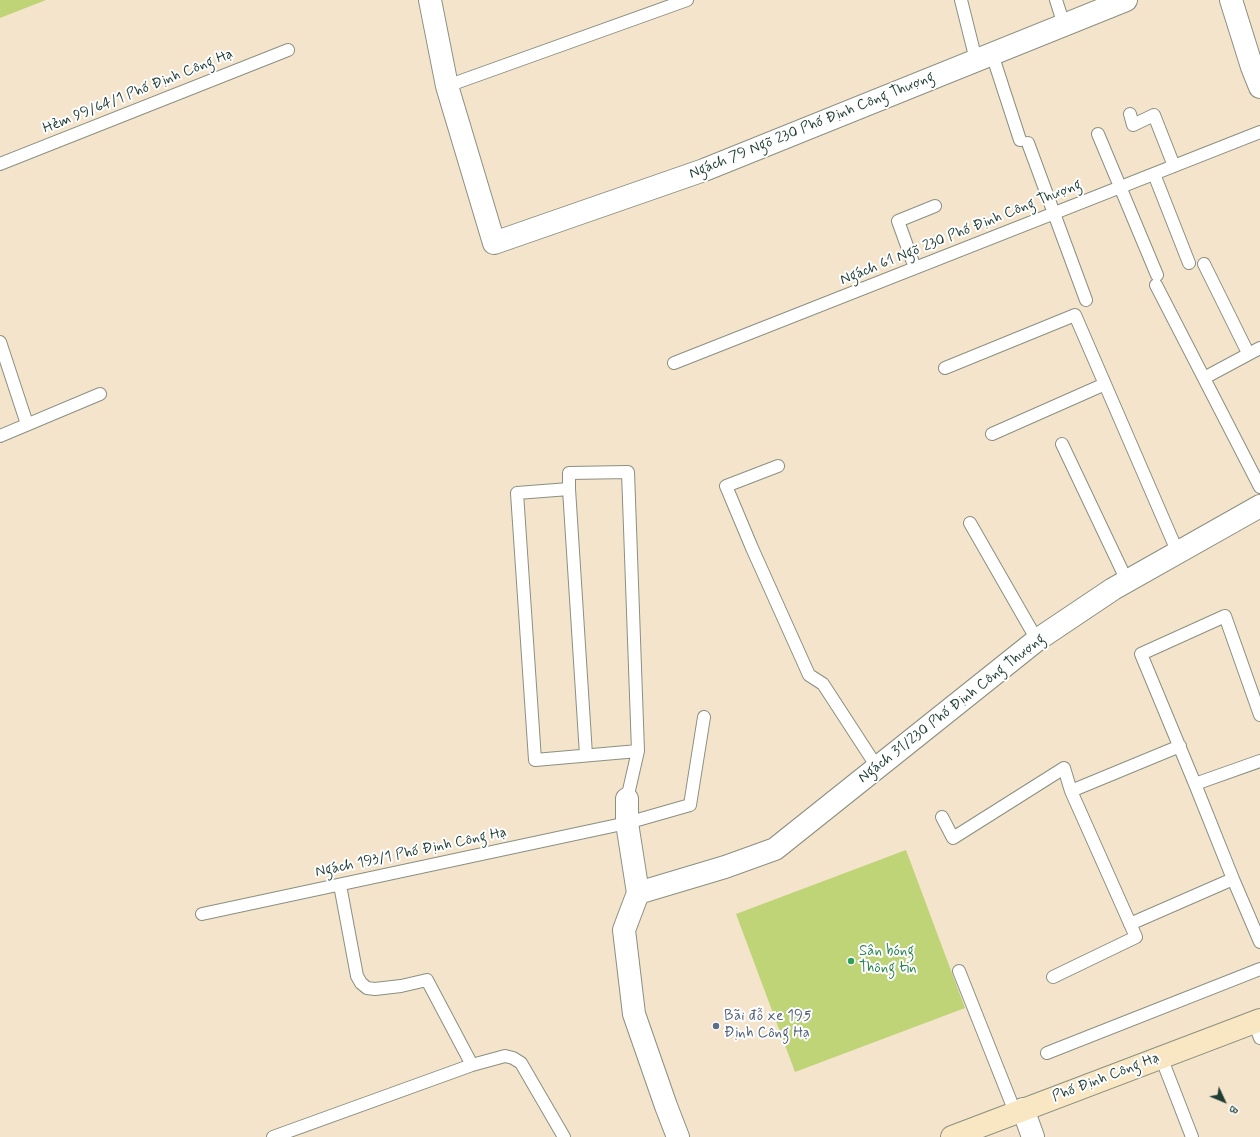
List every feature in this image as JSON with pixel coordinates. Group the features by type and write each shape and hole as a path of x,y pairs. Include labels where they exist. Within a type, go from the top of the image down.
{"street":[{"path":"430,0 447,86"},
{"name":"Ngách 79 Ngõ 230 Phố Định Công Thượng","path":"447,86 494,243 704,170 1126,0"},
{"path":"1231,0 1259,80"},
{"name":"Ngách 31/230 Phố Định Công Thượng","path":"638,893 725,867 775,849 1037,640 1127,581 1260,506"},
{"path":"627,799 626,823 638,893 624,930 634,1014 678,1137"},
{"name":"Phố Định Công Hạ","path":"952,1137 1161,1057 1258,1027"},
{"path":"1019,1111 1033,1137"}],"lane":[{"path":"447,86 687,0"},
{"path":"961,0 984,57 1024,141 1054,213 1086,300"},
{"path":"1056,0 1064,25"},
{"name":"Hẻm 99/64/1 Phố Định Công Hạ","path":"0,164 288,50"},
{"path":"1130,114 1133,125 1154,115 1174,166"},
{"name":"Ngách 61 Ngõ 230 Phố Định Công Thượng","path":"674,363 1260,132"},
{"path":"1098,134 1157,280 1204,378 1260,487"},
{"path":"1154,174 1189,263"},
{"path":"915,268 898,221 934,206"},
{"path":"1204,264 1248,354"},
{"path":"945,368 1076,315 1178,553"},
{"path":"0,342 27,424"},
{"path":"1204,378 1260,348"},
{"path":"992,434 1105,384"},
{"path":"0,436 100,394"},
{"path":"1062,444 1127,581"},
{"path":"778,466 726,486 809,675 823,684 877,767"},
{"path":"586,755 569,473 628,472 638,751 627,799"},
{"path":"569,489 517,493 535,760 638,751"},
{"path":"970,523 1037,640"},
{"path":"1260,715 1224,616 1142,654 1260,942"},
{"name":"Ngách 193/1 Phố Định Công Hạ","path":"202,914 626,823 690,805 704,716"},
{"path":"1072,791 1180,746"},
{"path":"1195,784 1260,761"},
{"path":"942,817 953,838 1064,768 1072,791 1136,937 1053,977"},
{"path":"1130,924 1233,879"},
{"path":"340,885 357,976 360,983 367,988 375,989 401,986 427,980 472,1065"},
{"path":"1047,1053 1260,969"},
{"path":"959,971 1019,1111"},
{"path":"273,1137 472,1065 505,1056 513,1058 521,1063 564,1137"},
{"path":"1161,1057 1192,1137"}],"green space":[{"path":"0,0 46,0 0,18"},
{"name":"Sân bóng Thông tin","path":"906,850 965,1008 795,1072 736,914"}],"place":[{"name":"Sân bóng Thông tin","path":"851,961"},
{"name":"Bãi đỗ xe 195 Định Công Hạ","path":"716,1026"}]}
